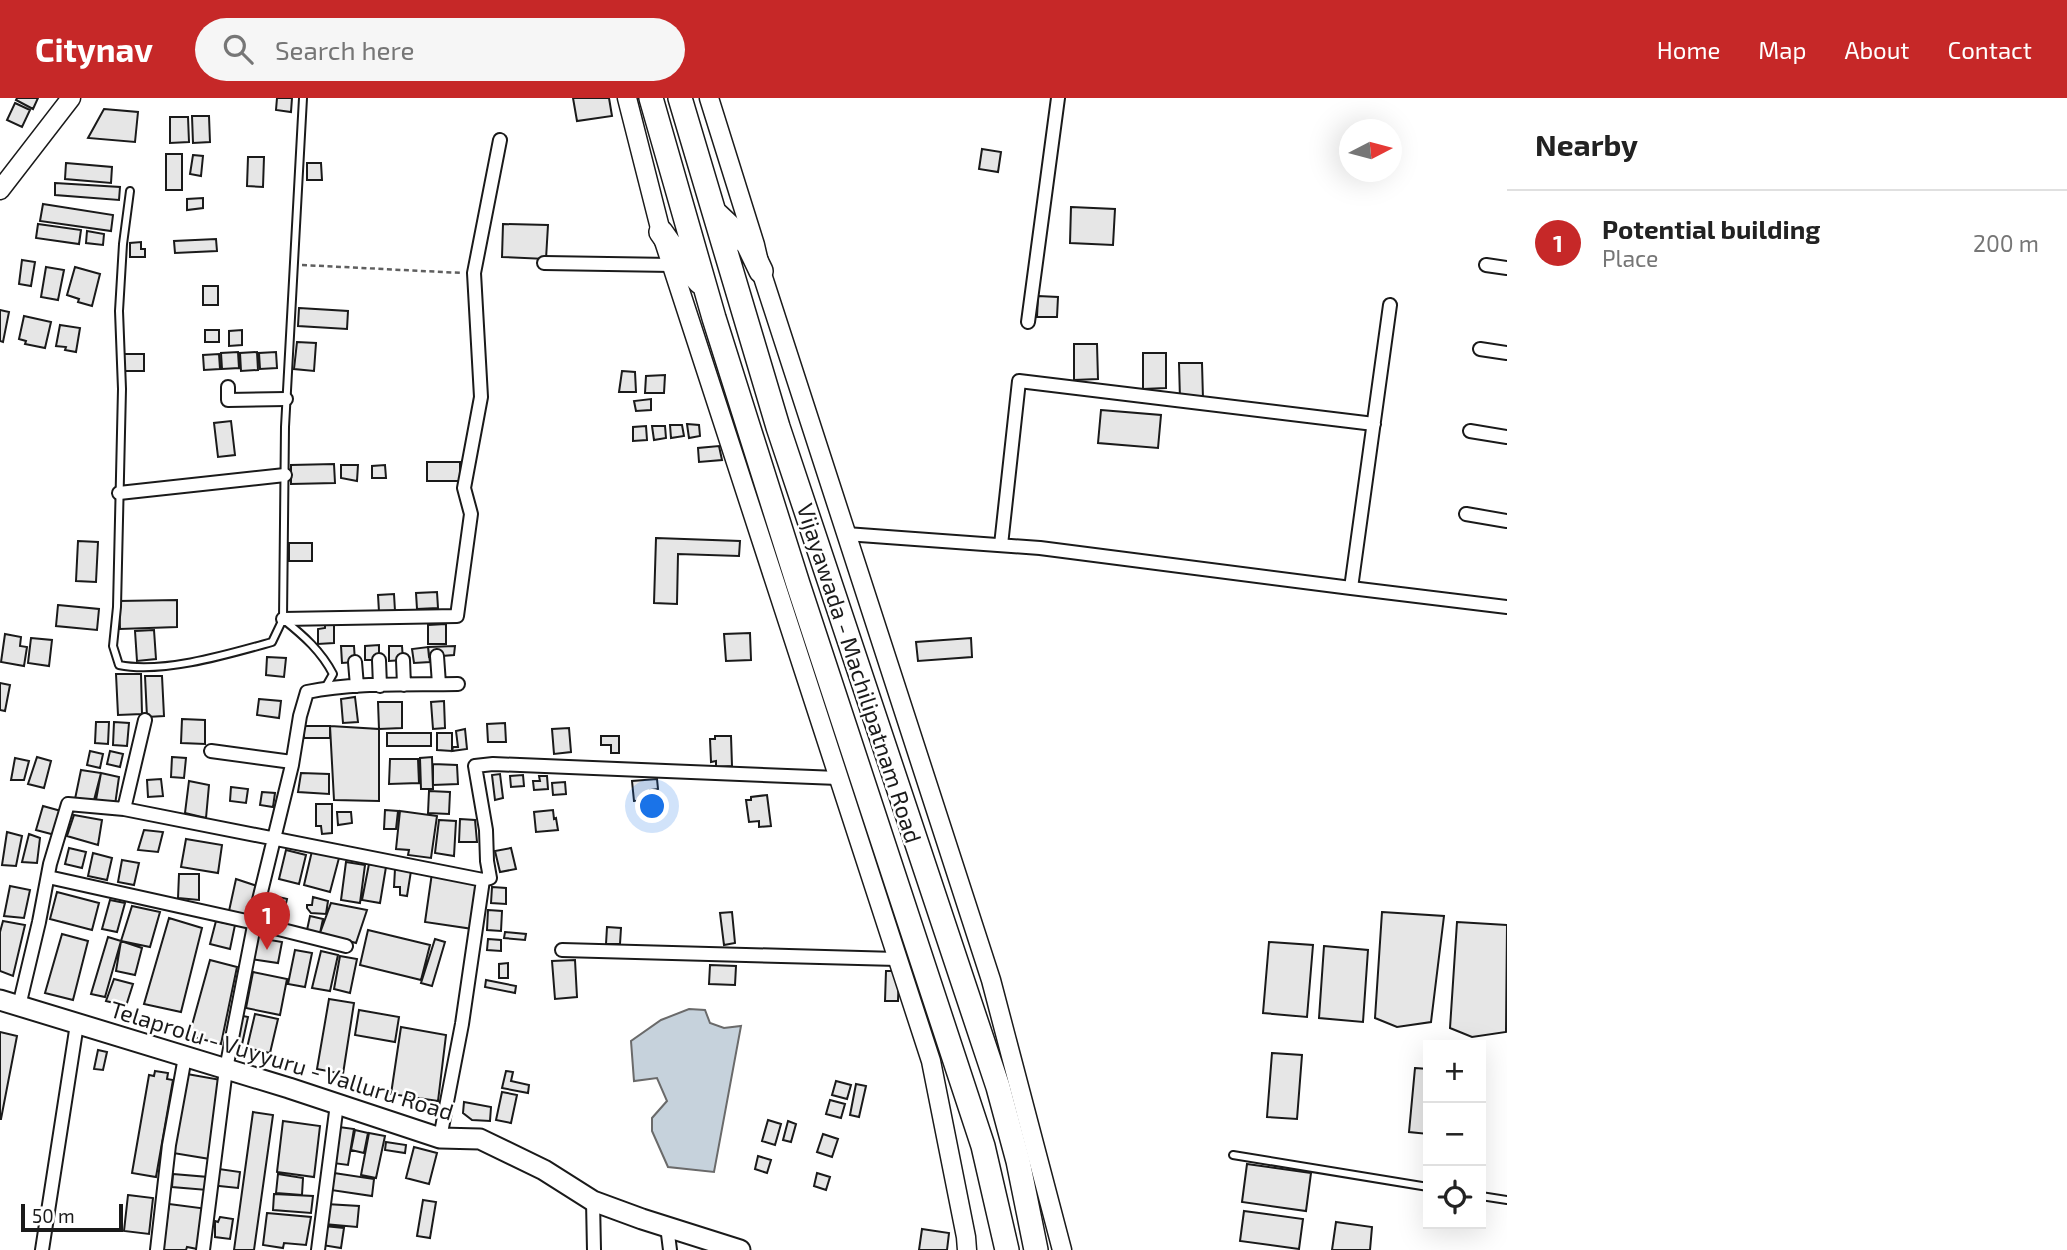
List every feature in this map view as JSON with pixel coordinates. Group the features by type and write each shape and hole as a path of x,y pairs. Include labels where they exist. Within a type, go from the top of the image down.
{"highway":[{"name":"Vijayawada - Machilipatnam Road","path":"651,98 706,288 798,584 982,1146 1007,1250"},
{"name":"Vijayawada - Machilipatnam Road","path":"680,98 778,427 998,1087 1018,1161 1035,1250"},
{"path":"714,212 748,244 761,271"},
{"path":"661,232 683,263 706,288"}],"main road":[{"name":"Telaprolu - Vuyyuru - Valluru Road","path":"0,1000 440,1138 480,1139 544,1170 593,1200 642,1219 740,1250"}],"street":[{"path":"0,190 71,98"},
{"path":"627,98 661,232 930,1061 967,1237 967,1250"},
{"path":"709,98 761,271 991,980 1062,1250"},
{"path":"1028,322 1058,98"},
{"path":"283,619 457,616 471,513 464,488 481,397 474,274 500,140"},
{"path":"544,263 672,265"},
{"path":"1486,265 1507,268"},
{"path":"1351,588 1390,305"},
{"path":"1480,349 1507,353"},
{"path":"1001,545 1020,381 1374,424"},
{"path":"228,387 228,400 286,399"},
{"path":"1470,431 1507,437"},
{"path":"119,493 285,475"},
{"path":"1466,514 1507,521"},
{"path":"846,534 1040,548 1507,607"},
{"path":"437,656 439,684"},
{"path":"379,660 380,686"},
{"path":"403,660 404,685"},
{"path":"355,662 357,686"},
{"path":"203,1250 226,1069 255,923 307,692 357,686 458,684"},
{"path":"124,809 145,720"},
{"path":"211,751 292,762"},
{"path":"19,1006 48,877 68,804 124,809 483,880 490,878 486,861 486,830 475,766 493,764 838,778"},
{"path":"48,877 346,946"},
{"path":"440,1138 462,1024 483,880"},
{"path":"562,950 897,959"},
{"path":"42,1250 76,1024"},
{"path":"157,1250 169,1145 185,1057"},
{"path":"318,1250 337,1104"},
{"path":"593,1200 594,1250"},
{"path":"667,1226 670,1250"}],"lane":[{"path":"130,191 123,244 119,311 122,389 117,607 113,646 119,665 135,668 181,663 272,642 283,619 286,399 303,98"},
{"path":"283,619 324,657 333,674 325,688"},
{"path":"1233,1155 1423,1186"},
{"path":"1486,1197 1507,1200"}],"path":[{"path":"293,265 474,274"}],"shaded area":[{"path":"689,1009 705,1010 710,1023 724,1028 741,1026 714,1172 668,1167 652,1131 652,1118 667,1101 657,1078 634,1081 631,1041 661,1020"}],"building":[{"path":"38,98 33,109 16,100"},
{"path":"277,98 292,98 291,112 276,110"},
{"path":"573,98 609,98 612,116 577,121"},
{"path":"15,103 30,110 22,127 7,120"},
{"path":"104,109 138,112 135,142 88,138"},
{"path":"192,116 209,116 210,142 193,143"},
{"path":"170,117 188,117 189,142 170,143"},
{"path":"982,149 1001,152 998,172 979,169"},
{"path":"166,154 182,154 182,190 166,190"},
{"path":"193,155 203,156 201,176 190,174"},
{"path":"248,157 264,157 263,187 247,186"},
{"path":"66,163 112,167 111,183 65,179"},
{"path":"307,163 321,163 322,180 307,180"},
{"path":"55,183 120,187 119,200 55,195"},
{"path":"203,198 203,208 187,210 187,199"},
{"path":"43,204 113,215 111,231 40,221"},
{"path":"1071,207 1115,209 1113,245 1070,243"},
{"path":"38,224 81,230 79,244 36,238"},
{"path":"503,224 548,225 546,259 502,257"},
{"path":"87,231 104,234 103,245 86,243"},
{"path":"216,239 217,251 175,253 174,241"},
{"path":"141,242 145,257 130,257 130,243"},
{"path":"22,260 35,262 31,286 19,284"},
{"path":"46,267 64,270 58,300 41,297"},
{"path":"75,267 100,274 92,306 67,295"},
{"path":"203,286 218,286 218,305 203,305"},
{"path":"1038,296 1058,297 1057,317 1037,317"},
{"path":"299,308 348,311 347,329 298,326"},
{"path":"0,310 9,312 3,342 0,341"},
{"path":"24,316 51,322 45,348 25,344 26,341 19,339"},
{"path":"60,325 80,328 76,352 56,346"},
{"path":"205,330 219,330 219,342 205,342"},
{"path":"242,330 242,345 229,346 229,331"},
{"path":"297,342 316,343 314,371 294,369"},
{"path":"1074,344 1097,344 1098,379 1074,380"},
{"path":"238,352 239,368 222,369 221,353"},
{"path":"257,352 258,370 241,371 240,353"},
{"path":"276,352 277,368 260,369 259,353"},
{"path":"1143,353 1166,353 1166,388 1143,389"},
{"path":"124,354 144,354 144,371 124,371"},
{"path":"219,354 220,369 204,370 203,355"},
{"path":"1179,363 1202,363 1203,399 1180,399"},
{"path":"622,371 635,372 636,392 619,392"},
{"path":"665,375 664,393 645,393 646,376"},
{"path":"651,399 651,410 636,411 634,401"},
{"path":"1101,410 1161,415 1158,448 1098,443"},
{"path":"231,421 235,455 218,457 214,423"},
{"path":"687,424 699,425 700,436 689,438"},
{"path":"670,425 682,425 684,436 671,438"},
{"path":"646,426 647,440 633,441 633,427"},
{"path":"652,426 665,426 666,438 654,440"},
{"path":"719,446 722,460 699,462 698,448"},
{"path":"427,462 460,462 460,481 427,481"},
{"path":"334,464 335,483 291,484 291,465"},
{"path":"341,465 358,465 357,481 341,478"},
{"path":"385,465 386,478 372,478 372,466"},
{"path":"656,538 740,541 739,556 678,554 677,604 654,603"},
{"path":"78,541 98,542 96,582 76,581"},
{"path":"289,543 312,543 312,561 289,561"},
{"path":"437,592 438,608 417,609 416,593"},
{"path":"394,594 395,611 379,612 378,595"},
{"path":"177,600 177,627 120,629 119,601"},
{"path":"58,605 99,609 97,630 56,626"},
{"path":"446,624 446,644 428,644 428,625"},
{"path":"325,625 334,625 334,643 318,644 318,629 325,628"},
{"path":"154,630 156,659 137,661 135,631"},
{"path":"750,633 751,660 726,661 724,634"},
{"path":"5,634 21,637 20,646 27,647 24,666 1,662"},
{"path":"31,638 52,640 49,666 28,663"},
{"path":"971,638 972,657 918,661 916,642"},
{"path":"379,645 379,660 365,660 365,646"},
{"path":"341,646 354,646 355,662 342,663"},
{"path":"389,646 402,646 403,660 389,661"},
{"path":"455,646 454,655 429,657 428,647"},
{"path":"428,647 430,662 414,663 412,649"},
{"path":"267,657 286,658 284,677 266,675"},
{"path":"116,674 141,674 142,714 118,715"},
{"path":"145,676 162,676 164,716 147,717"},
{"path":"0,683 10,685 5,711 0,710"},
{"path":"355,697 358,722 343,723 341,699"},
{"path":"259,699 281,701 279,718 257,715"},
{"path":"444,701 445,728 433,729 431,702"},
{"path":"378,702 402,702 402,728 379,729"},
{"path":"182,719 205,720 205,744 181,743"},
{"path":"96,722 109,722 108,744 95,743"},
{"path":"114,722 129,723 127,746 113,745"},
{"path":"505,723 506,742 488,742 487,724"},
{"path":"304,726 330,726 330,738 304,738"},
{"path":"330,726 379,729 379,801 334,800"},
{"path":"569,728 571,752 554,754 552,729"},
{"path":"465,729 467,749 452,751 453,747 458,747 456,731"},
{"path":"387,733 431,733 431,746 387,746"},
{"path":"437,733 452,733 452,751 437,750"},
{"path":"601,736 619,736 619,753 611,753 611,745 601,745"},
{"path":"715,736 731,736 732,766 716,767 716,761 711,762 710,739 715,739"},
{"path":"90,751 103,754 100,768 87,765"},
{"path":"110,751 123,754 120,767 107,764"},
{"path":"37,757 51,761 44,788 28,784"},
{"path":"172,757 186,758 184,778 171,777"},
{"path":"432,757 433,789 421,789 420,758"},
{"path":"15,758 29,761 24,780 11,780"},
{"path":"390,759 418,759 419,783 389,784"},
{"path":"433,764 457,765 458,784 433,785"},
{"path":"81,770 101,773 93,804 75,799"},
{"path":"101,773 119,777 115,805 96,800"},
{"path":"301,773 329,774 329,794 298,792"},
{"path":"500,774 503,798 495,800 492,775"},
{"path":"523,775 524,786 511,787 510,776"},
{"path":"539,776 547,776 548,789 534,790 533,781 540,781"},
{"path":"161,779 163,796 148,797 147,780"},
{"path":"657,779 658,789 650,790 651,800 634,801 632,781"},
{"path":"189,781 209,785 206,818 185,813"},
{"path":"565,782 566,794 553,795 552,783"},
{"path":"231,787 248,789 246,803 230,801"},
{"path":"429,791 450,792 449,814 428,813"},
{"path":"262,792 275,793 273,807 260,805"},
{"path":"767,795 771,826 759,827 759,821 749,822 746,800"},
{"path":"316,804 332,804 332,833 322,834 321,826 316,826"},
{"path":"43,806 61,811 55,835 36,830"},
{"path":"385,810 398,811 396,829 384,829"},
{"path":"553,810 558,830 536,832 534,812"},
{"path":"400,811 437,816 431,858 408,855 409,850 396,849"},
{"path":"337,812 351,812 352,823 338,825"},
{"path":"74,815 102,820 98,845 67,836"},
{"path":"460,819 475,820 477,842 459,842"},
{"path":"439,820 456,821 454,856 435,853"},
{"path":"144,830 163,832 158,852 138,850"},
{"path":"7,832 22,836 16,866 2,865"},
{"path":"29,834 40,838 37,863 22,862"},
{"path":"186,839 222,845 218,873 181,867"},
{"path":"69,848 86,852 82,868 65,864"},
{"path":"511,848 516,869 500,872 495,851"},
{"path":"286,850 306,855 299,884 279,879"},
{"path":"312,851 339,858 330,892 304,885"},
{"path":"93,853 112,858 107,880 88,876"},
{"path":"122,860 139,863 134,885 118,882"},
{"path":"346,862 365,865 360,903 341,900"},
{"path":"369,864 386,867 380,903 362,900"},
{"path":"395,869 411,871 407,896 400,895 400,887 394,887"},
{"path":"432,873 480,880 473,929 425,922"},
{"path":"179,874 199,874 199,900 178,898"},
{"path":"236,879 257,886 252,917 229,911"},
{"path":"10,886 30,890 24,918 4,916"},
{"path":"492,887 506,888 506,904 491,903"},
{"path":"57,892 99,903 92,930 50,919"},
{"path":"266,894 287,899 281,925 260,921"},
{"path":"313,897 328,901 326,914 311,913 307,908 307,905 312,905"},
{"path":"110,900 125,903 117,932 102,929"},
{"path":"331,903 367,910 356,943 320,933"},
{"path":"132,906 160,912 150,947 121,941"},
{"path":"488,910 502,911 501,931 487,930"},
{"path":"732,912 735,943 724,945 720,913"},
{"path":"1382,912 1444,916 1431,1022 1397,1027 1375,1018"},
{"path":"310,916 323,919 320,933 307,930"},
{"path":"169,918 202,928 181,1012 144,1004"},
{"path":"3,921 25,925 13,976 0,971 0,932"},
{"path":"216,921 235,925 230,949 210,944"},
{"path":"1457,922 1507,925 1506,1032 1472,1037 1450,1028"},
{"path":"607,927 621,928 620,944 606,944"},
{"path":"259,928 266,929 264,939 282,942 278,963 251,959"},
{"path":"368,930 430,945 421,980 360,965"},
{"path":"505,932 526,934 525,940 504,938"},
{"path":"62,934 88,941 73,1000 45,993"},
{"path":"108,937 121,941 105,997 91,994"},
{"path":"435,939 445,942 432,986 421,983"},
{"path":"488,939 501,940 501,951 487,950"},
{"path":"121,941 142,948 135,975 116,971"},
{"path":"1269,942 1313,945 1307,1017 1263,1013"},
{"path":"1324,946 1368,950 1363,1022 1319,1018"},
{"path":"295,950 312,953 305,987 288,984"},
{"path":"321,951 338,955 330,991 312,988"},
{"path":"340,956 357,959 350,993 334,989"},
{"path":"210,960 237,967 221,1044 189,1036"},
{"path":"575,960 577,997 555,999 552,961"},
{"path":"508,963 508,978 499,978 499,964"},
{"path":"710,965 736,966 735,985 709,984"},
{"path":"886,971 899,971 898,1001 885,1001"},
{"path":"253,972 287,979 280,1015 246,1008"},
{"path":"114,979 133,984 126,1006 106,1001"},
{"path":"486,980 516,986 515,993 485,987"},
{"path":"329,999 354,1003 343,1074 317,1069"},
{"path":"359,1010 399,1017 395,1042 355,1035"},
{"path":"255,1014 278,1019 270,1053 247,1048"},
{"path":"238,1015 248,1017 241,1049 232,1047"},
{"path":"401,1027 446,1035 438,1101 391,1094"},
{"path":"0,1032 17,1036 1,1119 0,1119"},
{"path":"98,1050 107,1052 103,1070 94,1069"},
{"path":"1272,1053 1302,1055 1297,1119 1267,1117"},
{"path":"1415,1068 1423,1069 1423,1133 1409,1132"},
{"path":"155,1071 168,1073 167,1079 173,1080 156,1177 132,1173 149,1075 154,1076"},
{"path":"506,1071 513,1072 511,1081 529,1085 528,1093 502,1088"},
{"path":"187,1074 221,1080 210,1159 173,1153"},
{"path":"836,1081 851,1085 847,1099 832,1095"},
{"path":"856,1084 866,1086 859,1117 850,1115"},
{"path":"502,1092 517,1095 511,1123 496,1120"},
{"path":"830,1100 845,1104 841,1118 826,1114"},
{"path":"464,1102 491,1107 490,1121 472,1120 463,1113"},
{"path":"253,1112 273,1115 254,1250 234,1250"},
{"path":"768,1120 781,1124 775,1145 762,1141"},
{"path":"283,1121 320,1126 314,1177 277,1172"},
{"path":"788,1121 796,1124 791,1142 783,1140"},
{"path":"339,1127 354,1129 348,1165 333,1163"},
{"path":"355,1130 368,1133 364,1153 351,1150"},
{"path":"369,1133 385,1136 376,1178 361,1175"},
{"path":"823,1134 838,1139 832,1157 817,1152"},
{"path":"386,1142 406,1145 405,1153 385,1150"},
{"path":"414,1147 437,1153 429,1184 406,1178"},
{"path":"758,1156 771,1160 767,1173 755,1169"},
{"path":"1247,1164 1311,1173 1306,1211 1242,1202"},
{"path":"212,1168 240,1172 238,1188 210,1185"},
{"path":"334,1173 374,1179 372,1196 331,1190"},
{"path":"817,1173 830,1177 826,1190 814,1186"},
{"path":"173,1174 208,1177 207,1190 172,1187"},
{"path":"278,1174 303,1178 302,1195 276,1193"},
{"path":"274,1194 313,1196 311,1213 273,1210"},
{"path":"128,1195 153,1198 149,1234 124,1231"},
{"path":"423,1200 436,1202 430,1238 417,1236"},
{"path":"169,1204 208,1209 202,1250 187,1247 186,1250 163,1250"},
{"path":"326,1204 359,1206 357,1227 324,1224"},
{"path":"1244,1211 1303,1219 1299,1249 1240,1241"},
{"path":"267,1213 311,1217 306,1245 284,1243 283,1248 263,1245"},
{"path":"220,1217 233,1219 230,1239 215,1237 215,1221 218,1222"},
{"path":"1336,1222 1372,1227 1370,1250 1332,1250"},
{"path":"324,1226 344,1228 341,1248 322,1245"},
{"path":"922,1229 949,1233 947,1250 919,1250"}],"place":[{"name":"Potential building","path":"267,950"}]}
